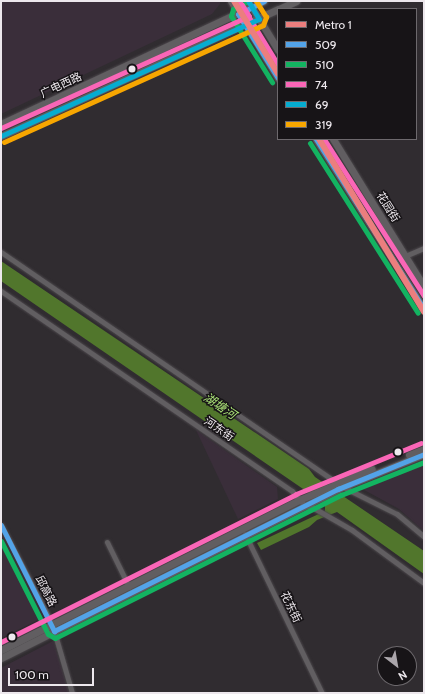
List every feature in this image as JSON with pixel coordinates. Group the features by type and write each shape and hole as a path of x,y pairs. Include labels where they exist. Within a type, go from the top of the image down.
{"main road":[{"path":"231,1 277,76"},
{"path":"264,1 250,4 277,48"},
{"path":"280,8 296,1"},
{"name":"广电西路","path":"1,124 238,14 250,4"},
{"path":"259,19 277,10"},
{"name":"广电西路","path":"1,136 259,19"},
{"path":"317,140 424,309"},
{"name":"花园街","path":"334,140 424,287"},
{"path":"1,658 53,628 244,532 310,503 337,486 424,449"},
{"path":"337,486 424,454"},
{"path":"244,532 299,500 310,503"},
{"path":"1,650 53,628"}],"street":[{"path":"405,256 424,248"},
{"path":"1,252 337,486 397,514 424,537"},
{"name":"河东街","path":"1,291 292,491 299,500"},
{"path":"310,503 329,519 352,530 424,583"},
{"name":"邱高路","path":"1,524 53,628 72,693"},
{"name":"花东街","path":"244,532 322,693"},
{"path":"107,542 130,589"}],"shaded area":[{"path":"1,1 220,1 220,4 212,14 1,114"},
{"path":"1,261 309,469 315,477 424,551 424,574 337,512 317,520 309,527 261,550 257,543 325,511 325,504 1,281"},
{"path":"196,430 277,487 278,499 238,519"},
{"path":"424,459 424,531 399,509 357,486 357,483 383,472"},
{"path":"1,533 44,617 1,638"},
{"path":"53,641 69,693 1,693 1,668"}],"metro line":[{"name":"1","path":"234,1 277,72"},
{"name":"1","path":"320,140 424,312"}],"transit line":[{"name":"74","path":"239,1 277,63"},
{"name":"510","path":"248,1 233,9 231,16 272,82"},
{"name":"69","path":"1,136 259,19 248,1"},
{"name":"319","path":"4,142 263,25 266,17 256,1"},
{"name":"509","path":"264,1 238,14 277,76"},
{"name":"74","path":"1,128 249,16 242,5"},
{"name":"509","path":"317,140 424,309"},
{"name":"74","path":"325,140 424,296"},
{"name":"510","path":"310,143 418,313"},
{"name":"74","path":"1,642 296,494 421,443"},
{"name":"509","path":"1,525 54,631 338,489 424,454"},
{"name":"510","path":"1,541 48,634 55,638 341,495 424,462"}],"water label":[{"name":"湖塘河","path":"220,406"}]}
